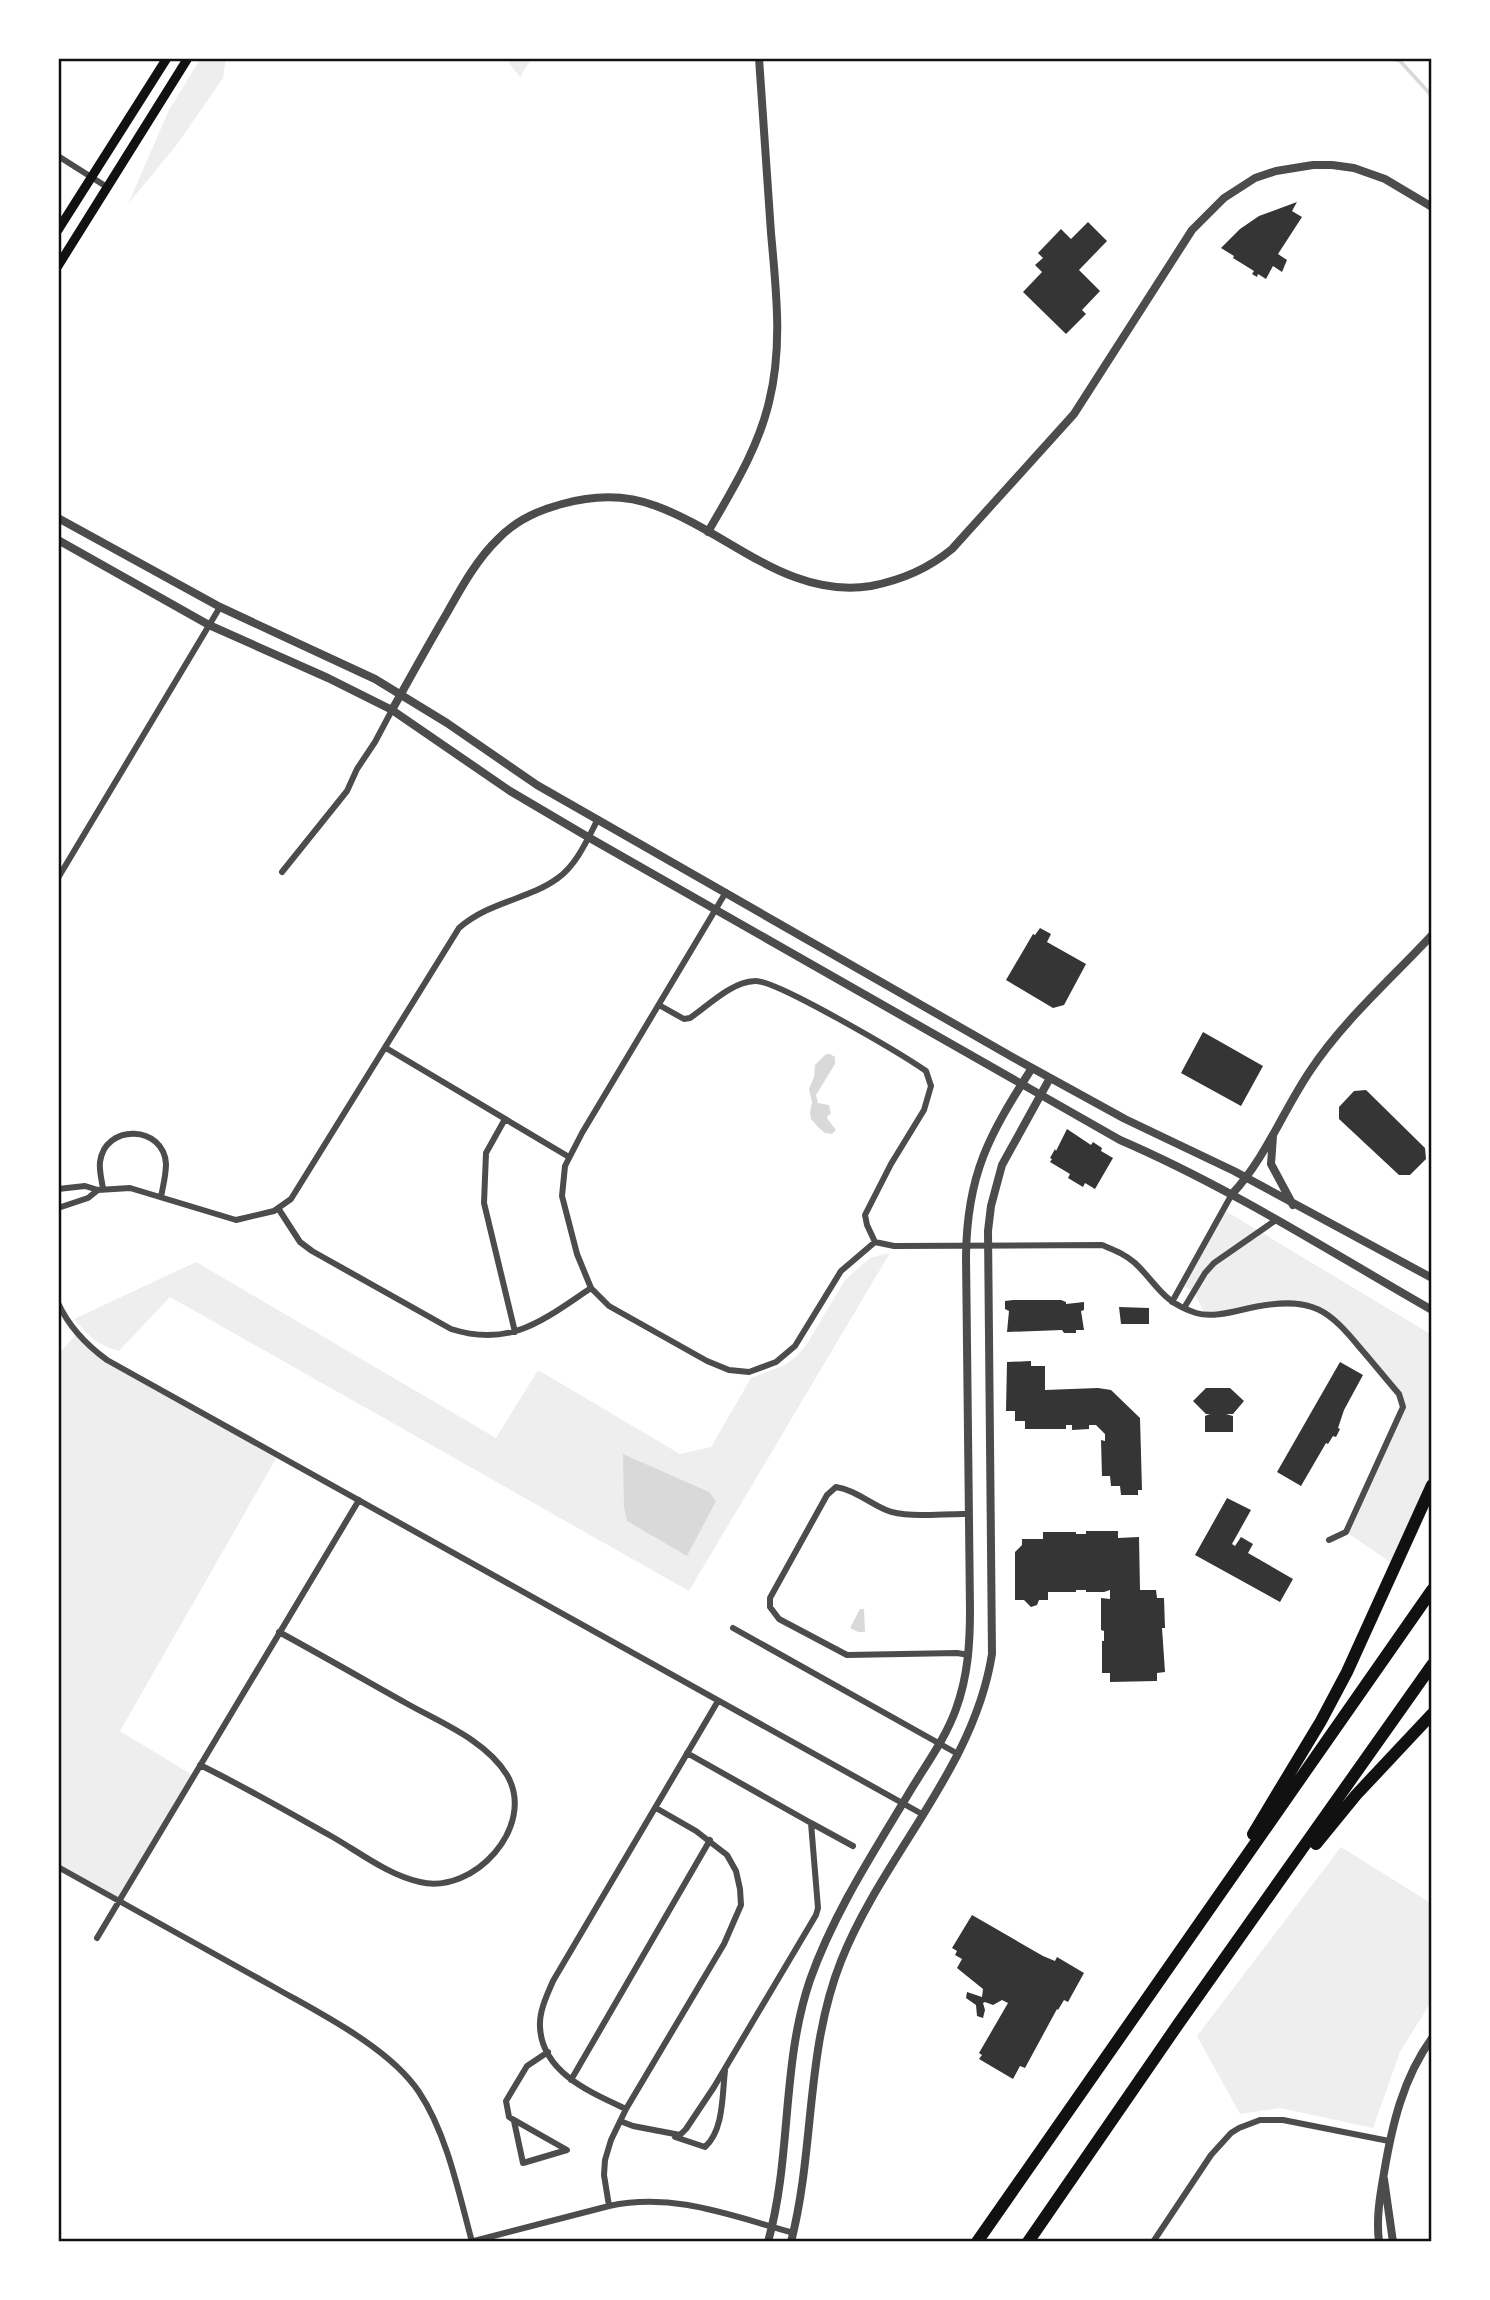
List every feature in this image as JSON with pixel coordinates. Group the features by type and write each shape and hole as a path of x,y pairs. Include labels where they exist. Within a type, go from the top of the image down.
{"highway":[{"path":"1216,1898 1321,1721 1432,1485"},
{"path":"977,2242 1432,1590"},
{"path":"1028,2242 1432,1665"},
{"path":"1255,1916 1356,1795 1432,1714"}],"main road":[{"path":"58,230 167,58"},
{"path":"58,267 188,58"}],"street":[{"path":"708,532 754,447 769,405 776,366 778,333 759,58"},
{"path":"58,156 107,187"},
{"path":"282,872 348,791 357,769 375,742 456,596 482,556 505,532 535,513 590,496 610,497 654,505 775,570 807,583 856,588 903,578 952,549 1074,414 1192,230 1224,198 1255,178 1276,171 1332,165 1354,168 1385,179 1432,207"},
{"path":"58,518 220,607 339,661 401,693 537,785 1032,1068 1125,1119 1247,1178 1432,1279"},
{"path":"58,540 209,625 392,710 510,791 589,837 1120,1140 1175,1164 1232,1194 1432,1310"},
{"path":"58,878 220,607"},
{"path":"58,1189 85,1186 101,1190 130,1188 236,1220 278,1208 291,1199 459,928 472,916 556,879 571,865 598,819"},
{"path":"726,892 569,1157 562,1196 578,1254 591,1288 609,1306 707,1361 729,1370 749,1372 776,1362 795,1346 841,1272 875,1242"},
{"path":"1172,1302 1232,1194 1247,1178 1310,1071 1345,1026 1432,936"},
{"path":"659,1005 684,1019 691,1018 735,986 755,980 770,983 824,1011 926,1071 932,1086 924,1110 891,1164 865,1215 875,1242"},
{"path":"386,1048 569,1157"},
{"path":"768,2242 783,2172 794,2051 809,1984 831,1930 956,1711 969,1655 968,1207 988,1142 1032,1068"},
{"path":"58,1867 305,2005 360,2038 388,2059 418,2090 434,2120 457,2186 471,2242 609,2206 659,2201 690,2204 773,2227 792,2238 806,2169 815,2060 831,1988 853,1934 958,1754 984,1697 992,1654 988,1244 991,1206 1002,1165 1050,1078"},
{"path":"505,1119 486,1153 484,1193 487,1220 515,1332"},
{"path":"101,1190 100,1161 107,1145 117,1137 139,1133 159,1145 164,1155 166,1163 161,1197"},
{"path":"1274,1133 1271,1164 1293,1205"},
{"path":"58,1208 88,1198 101,1190"},
{"path":"278,1208 300,1242 312,1251 451,1329 484,1336 515,1332 534,1325 591,1288"},
{"path":"1184,1308 1205,1272 1214,1263 1276,1220"},
{"path":"875,1242 894,1246 1102,1245 1135,1263 1164,1297 1205,1315 1275,1304 1297,1304 1315,1307 1338,1321 1399,1394 1403,1407 1346,1532 1329,1540"},
{"path":"58,1303 77,1333 90,1348 107,1360 922,1814"},
{"path":"968,1514 897,1513 845,1488 836,1487 827,1494 770,1598 770,1607 773,1614 847,1655 969,1655"},
{"path":"97,1938 359,1500"},
{"path":"733,1628 958,1754"},
{"path":"200,1765 333,1837 368,1860 417,1882 436,1885 453,1883 472,1874 488,1861 500,1846 513,1820 515,1794 507,1775 492,1756 461,1734 279,1632"},
{"path":"626,2109 571,2080 557,2067 548,2052 540,2028 544,2004 553,1981 718,1701"},
{"path":"687,1753 852,1846"},
{"path":"609,2206 604,2175 605,2160 620,2121 724,1944 741,1905 736,1871 727,1855 710,1840 656,1808"},
{"path":"670,2135 680,2135 686,2129 816,1915 818,1908 811,1823"},
{"path":"571,2080 710,1840"},
{"path":"1379,2242 1378,2204 1395,2112 1424,2049 1432,2038"},
{"path":"514,2121 523,2163 567,2150 522,2127 509,2117 506,2101 527,2066 548,2052"},
{"path":"620,2121 705,2147 713,2140 726,2066"},
{"path":"1153,2242 1211,2155 1239,2128 1259,2120 1283,2120 1389,2141"},
{"path":"1383,2174 1392,2242"}],"shaded area":[{"path":"201,58 226,58 223,78 178,143 128,204 169,110"},
{"path":"505,58 532,58 520,77"},
{"path":"826,1054 835,1057 835,1064 816,1095 818,1103 829,1105 831,1114 827,1118 836,1130 832,1134 819,1128 811,1119 810,1113 812,1102 809,1089 815,1065"},
{"path":"1224,1210 1432,1335 1432,1485 1396,1566 1346,1532 1403,1407 1399,1394 1338,1321 1297,1304 1205,1315 1194,1292 1182,1285"},
{"path":"890,1253 689,1591 170,1297 119,1351 94,1339 74,1319 196,1262 496,1438 538,1370 680,1454 711,1447 751,1378 785,1365 797,1356 845,1280 870,1258"},
{"path":"77,1333 90,1348 278,1455 120,1731 194,1776 118,1900 58,1867 58,1355"},
{"path":"623,1454 709,1492 716,1501 687,1556 627,1521 624,1507"},
{"path":"860,1609 864,1609 865,1632 850,1628"},
{"path":"1341,1847 1432,1904 1432,2000 1400,2052 1373,2128 1280,2108 1240,2114 1197,2036"}],"building":[{"path":"1297,202 1292,211 1302,217 1278,254 1287,260 1282,272 1273,266 1266,279 1258,274 1257,277 1252,274 1254,271 1221,248 1240,229 1259,216"},
{"path":"1088,222 1107,241 1079,270 1100,291 1082,310 1086,314 1066,334 1023,292 1042,272 1035,265 1043,258 1038,253 1061,229 1071,239"},
{"path":"1040,928 1051,934 1047,942 1086,964 1064,1005 1053,1008 1006,980 1033,934"},
{"path":"1203,1032 1263,1066 1241,1106 1181,1073"},
{"path":"1366,1090 1425,1148 1426,1159 1410,1175 1399,1175 1339,1119 1339,1107 1354,1091"},
{"path":"1067,1129 1091,1145 1093,1142 1113,1158 1095,1189 1085,1183 1083,1187 1068,1178 1070,1174 1050,1162"},
{"path":"1061,1300 1066,1304 1084,1302 1084,1310 1081,1311 1084,1330 1076,1330 1076,1333 1064,1333 1062,1330 1007,1332 1009,1311 1005,1309 1005,1301"},
{"path":"1119,1307 1149,1308 1149,1324 1121,1324"},
{"path":"1031,1361 1031,1366 1045,1366 1045,1390 1111,1390 1140,1418 1142,1490 1138,1490 1138,1495 1121,1495 1120,1486 1111,1486 1110,1476 1102,1476 1101,1440 1105,1441 1105,1434 1096,1425 1089,1425 1089,1429 1072,1430 1072,1425 1066,1425 1066,1429 1025,1429 1025,1421 1015,1421 1015,1411 1006,1411 1007,1362"},
{"path":"1340,1362 1363,1375 1344,1410 1336,1437 1333,1436 1328,1444 1326,1443 1301,1486 1277,1472"},
{"path":"1206,1388 1230,1388 1244,1401 1233,1414 1226,1414 1233,1416 1233,1432 1205,1432 1205,1416 1210,1414 1206,1414 1193,1401"},
{"path":"1227,1498 1251,1510 1232,1544 1235,1546 1241,1537 1253,1544 1248,1553 1293,1579 1280,1602 1195,1555"},
{"path":"1086,1531 1118,1531 1118,1538 1139,1537 1140,1590 1156,1590 1157,1598 1164,1598 1165,1628 1162,1628 1165,1672 1157,1673 1157,1681 1110,1682 1110,1673 1102,1673 1104,1631 1101,1630 1101,1598 1110,1599 1110,1590 1048,1592 1048,1600 1039,1600 1037,1605 1031,1607 1024,1600 1015,1600 1015,1552 1022,1545 1022,1539 1043,1539 1043,1532 1086,1534"},
{"path":"972,1915 1043,1956 1055,1961 1057,1957 1084,1973 1068,2002 1064,2000 1057,2009 1025,2068 1020,2066 1013,2079 979,2059 982,2055 979,2053 1008,2003 1002,2000 993,2005 983,2003 983,2018 977,2016 976,2005 966,1998 967,1992 982,1997 983,1989 957,1968 962,1959 955,1955 957,1951 952,1948"}],"waterway":[{"path":"1388,58 1400,61 1432,96"}]}
